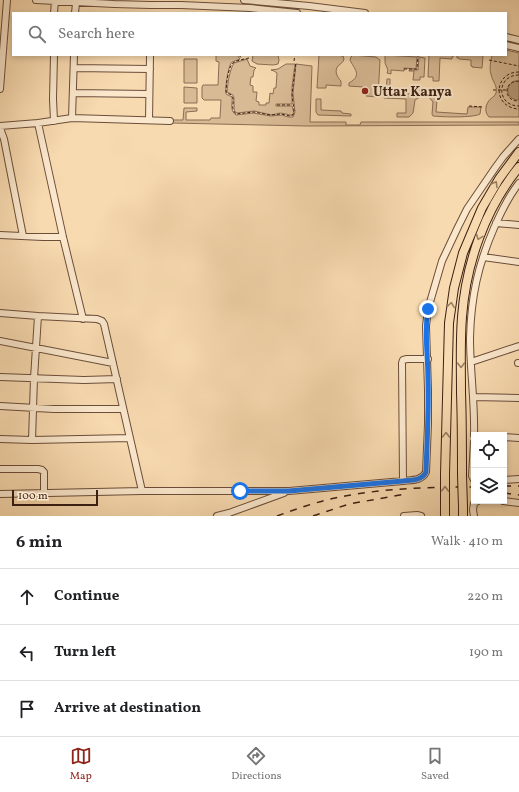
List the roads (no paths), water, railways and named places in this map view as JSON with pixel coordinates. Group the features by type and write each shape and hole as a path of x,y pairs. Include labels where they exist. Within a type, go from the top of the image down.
{"main road":[{"path":"445,516 449,323 454,288 463,253 482,208 499,178 519,152"},
{"path":"463,516 461,349 465,290 474,252 486,220 499,196 519,166"}],"street":[{"path":"0,90 7,0"},
{"path":"36,0 76,3 250,8 288,12"},
{"path":"244,0 309,6 352,12"},
{"path":"54,12 55,1"},
{"path":"75,12 76,3"},
{"path":"150,5 150,12"},
{"path":"507,37 519,40"},
{"path":"507,45 519,48"},
{"path":"54,56 54,120"},
{"path":"72,118 74,56"},
{"path":"149,120 150,56"},
{"path":"74,68 150,69"},
{"path":"73,93 149,94"},
{"path":"23,236 4,139 0,127 72,118 170,120"},
{"path":"38,123 63,237 83,318"},
{"path":"0,494 142,491 289,491 420,479 426,472 428,359 426,345 428,309 445,253 467,209 503,157 519,139"},
{"path":"474,432 475,418 470,338 473,301 477,277 496,223 507,200 519,183"},
{"path":"496,223 519,225"},
{"path":"0,235 63,237"},
{"path":"483,257 519,262"},
{"path":"0,313 97,319 102,321 113,362 142,491"},
{"path":"32,440 38,316"},
{"path":"0,341 113,362"},
{"path":"471,362 519,346"},
{"path":"403,481 402,363 403,360 407,358 428,359"},
{"path":"0,377 84,380 117,379"},
{"path":"473,397 519,398"},
{"path":"0,406 54,409 123,409"},
{"path":"507,437 519,438"},
{"path":"0,439 32,440 130,438"},
{"path":"0,469 42,470 44,472 44,493"},
{"path":"507,480 519,479"},
{"path":"217,516 289,491"},
{"path":"507,502 519,503"},
{"path":"474,504 474,516"},
{"path":"404,516 421,516"}],"railway":[{"path":"507,486 519,486"},
{"path":"277,516 319,502 361,493 410,488 471,487"},
{"path":"507,493 519,495"},
{"path":"313,516 349,504 406,494"}],"place":[{"name":"Uttar Kanya","path":"365,91"}]}
